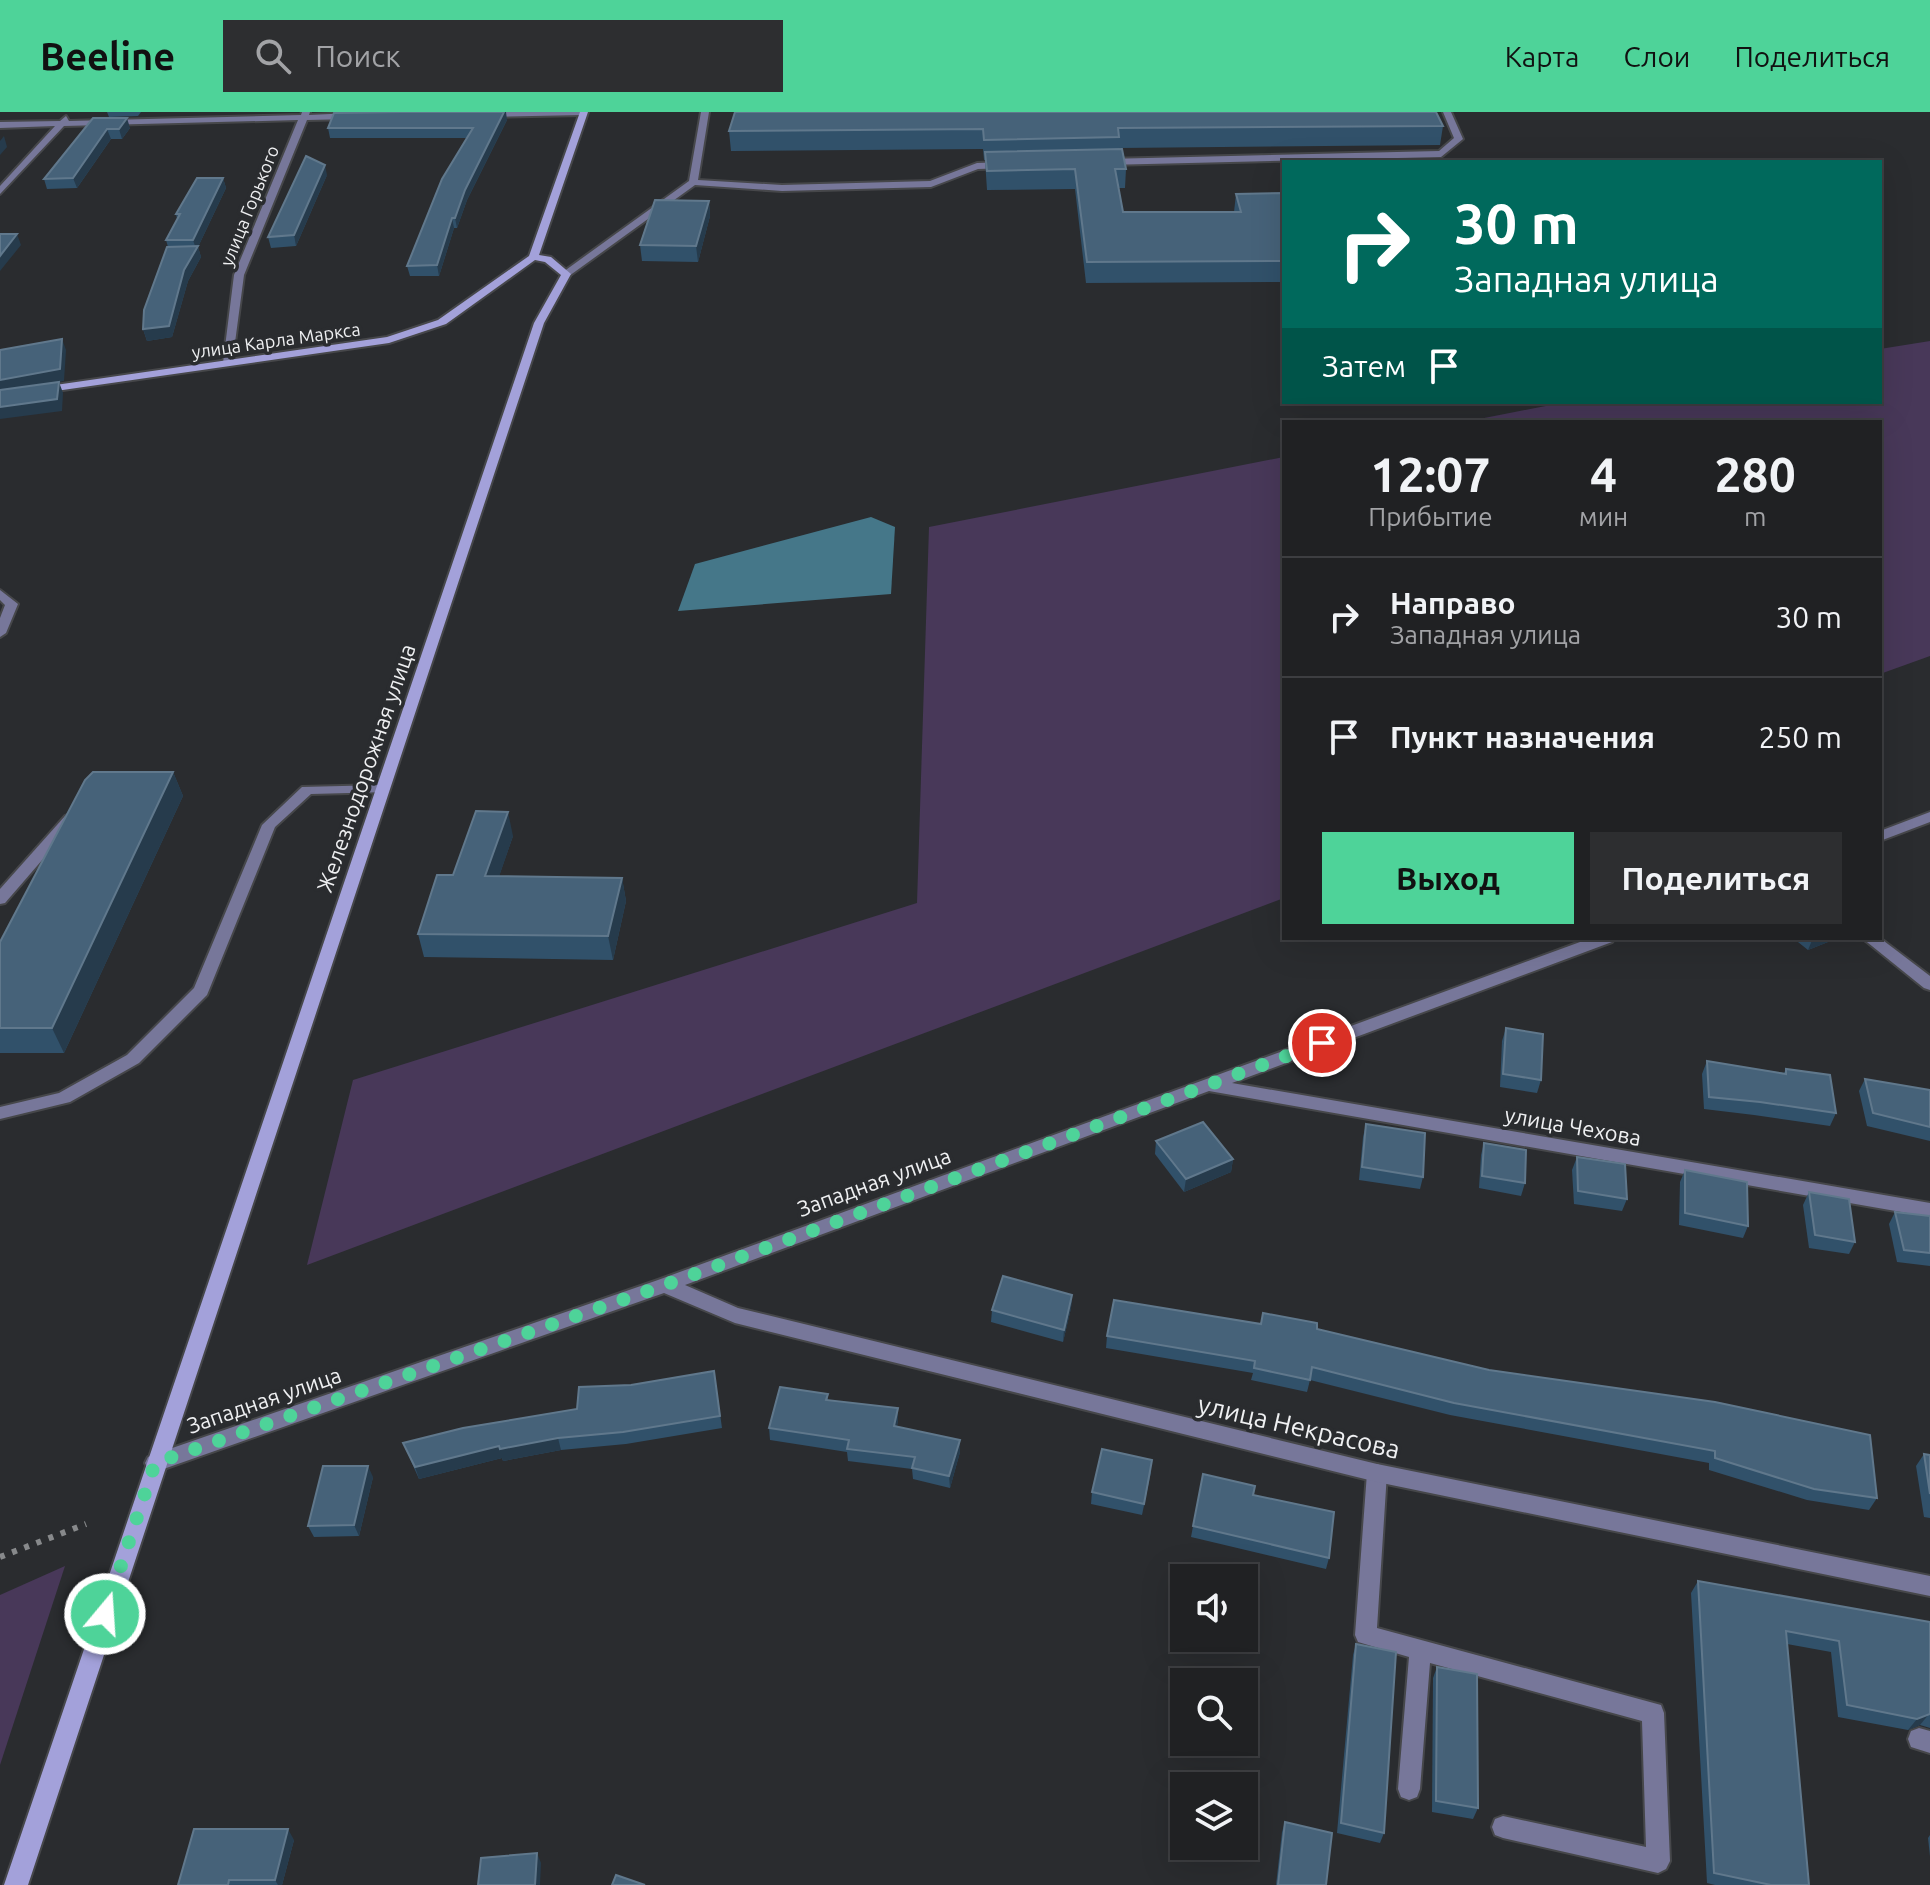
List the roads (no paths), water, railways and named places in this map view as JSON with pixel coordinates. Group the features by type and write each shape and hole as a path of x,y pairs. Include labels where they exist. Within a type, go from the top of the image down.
{"street":[{"path":"0,191 72,112"},
{"path":"474,114 583,112 533,257 548,259 566,274 693,182 782,188 931,184 977,166 1023,164"},
{"path":"693,182 705,112"},
{"path":"1101,162 1439,158 1459,139 1447,112"},
{"path":"0,125 305,115 365,116"},
{"name":"улица Горького","path":"228,363 239,275 305,115"},
{"name":"улица Карла Маркса","path":"0,396 367,345 442,322 533,257"},
{"name":"Железнодорожная улица","path":"16,1885 539,323 566,274"},
{"path":"0,594 12,604 0,633"},
{"path":"0,1113 64,1098 133,1059 201,991 269,825 307,790 382,789"},
{"path":"0,899 78,811"},
{"path":"1882,835 1930,817"},
{"name":"Западная улица","path":"155,1463 665,1285 1602,940"},
{"path":"1873,940 1930,984"},
{"name":"улица Чехова","path":"1208,1084 1930,1210"},
{"name":"улица Некрасова","path":"665,1285 735,1315 1377,1473 1930,1586"},
{"path":"1377,1473 1366,1635 1653,1713 1658,1861 1503,1827"},
{"path":"1409,1789 1420,1650"}],"water":[{"path":"871,517 895,527 891,594 678,611 695,564"}]}
